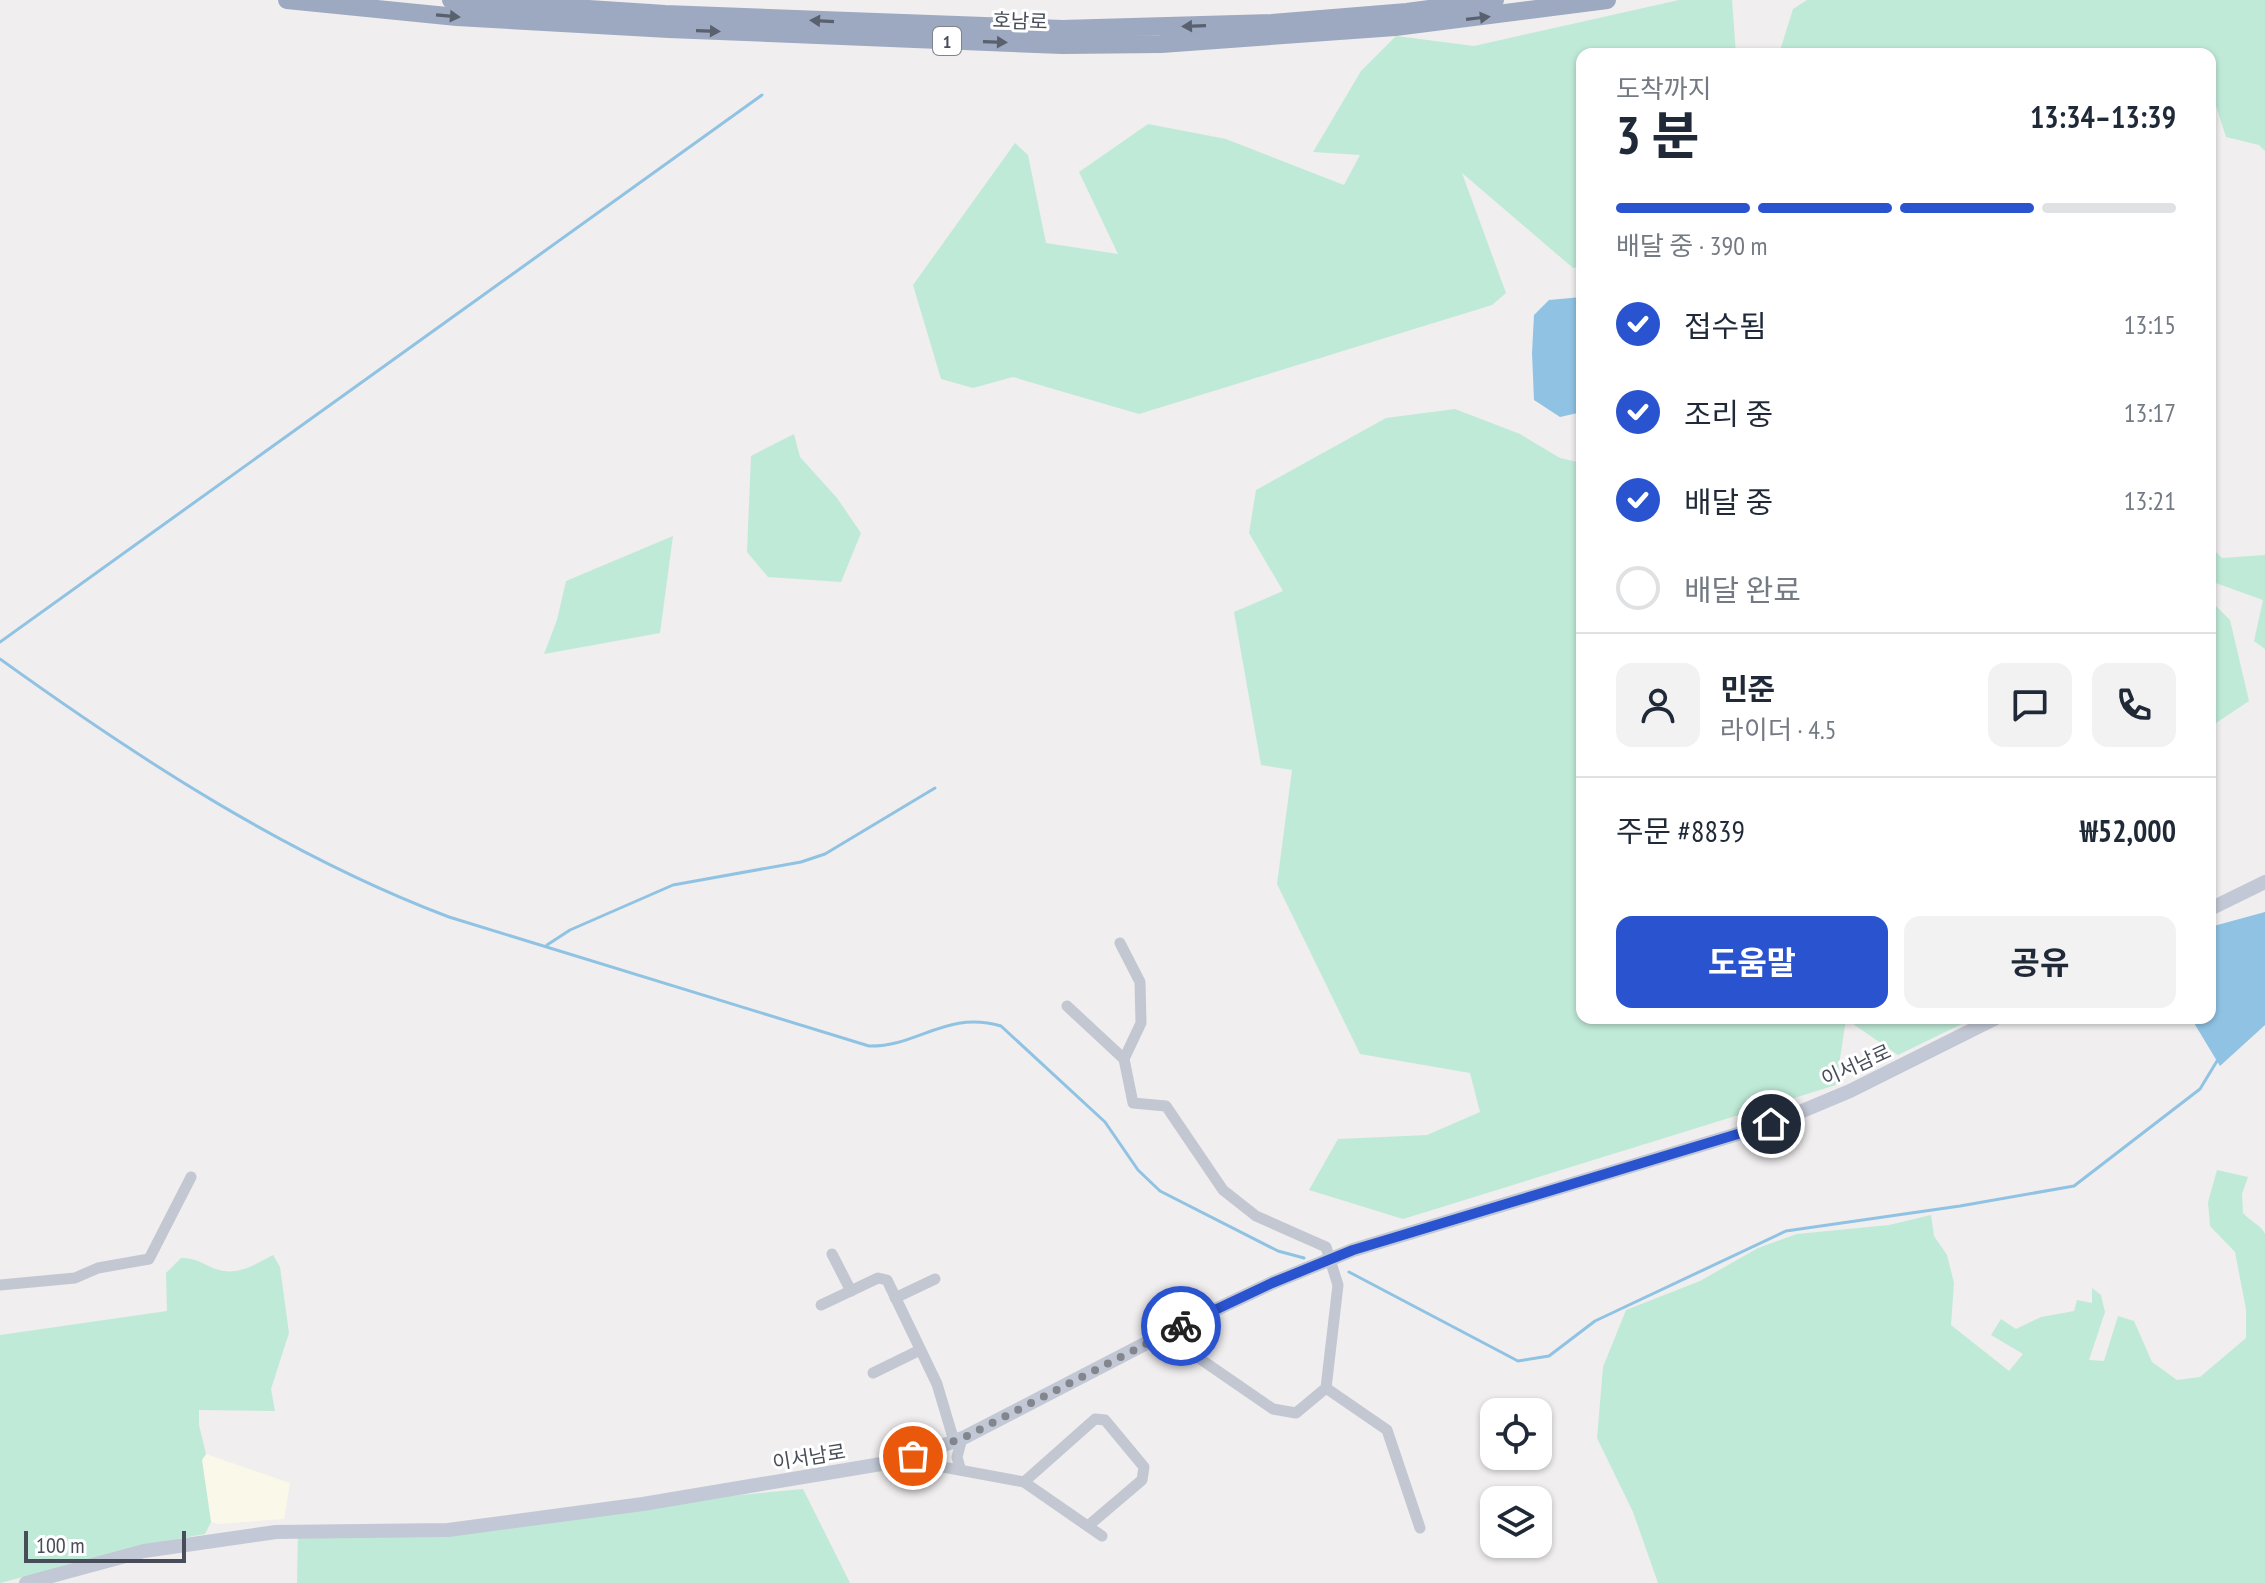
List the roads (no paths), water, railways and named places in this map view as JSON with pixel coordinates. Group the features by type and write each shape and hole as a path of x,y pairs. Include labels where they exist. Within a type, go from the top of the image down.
{"highway":[{"name":"호남로","path":"287,0 487,19 1062,45 1161,44 1395,27 1607,0"},
{"name":"호남로","path":"451,0 665,14 1062,29 1272,23 1407,12 1495,0"}],"main road":[{"path":"2216,906 2265,882"},
{"name":"이서남로","path":"26,1583 144,1551 276,1532 448,1530 643,1504 905,1460 958,1440 1164,1334 1328,1260 1771,1124 1850,1091 1984,1024"}],"street":[{"path":"1120,943 1140,982 1141,1023 1124,1059"},
{"path":"1067,1006 1124,1059 1133,1103 1166,1106 1223,1190 1256,1216 1326,1247 1338,1285 1326,1388 1296,1413 1273,1409 1164,1334"},
{"path":"0,1285 75,1278 98,1268 149,1259 191,1177"},
{"path":"832,1254 851,1291"},
{"path":"821,1305 878,1278 887,1280 937,1384 958,1440 960,1468"},
{"path":"895,1298 935,1279"},
{"path":"873,1373 920,1350"},
{"path":"1326,1388 1387,1430 1420,1528"},
{"path":"1024,1482 1095,1419 1105,1420 1144,1467 1142,1480 1088,1526"},
{"path":"905,1460 1024,1482 1102,1536"}],"water":[{"path":"1576,298 1576,413 1560,417 1534,400 1534,315 1549,300"},
{"path":"2265,912 2265,1025 2220,1066 2195,1024 2216,1024 2216,925"}],"waterway":[{"path":"0,642 762,95"},
{"path":"0,659 106,733 216,803 330,865 449,917 869,1046 903,1041 964,1023 982,1022 1001,1026 1105,1122 1138,1170 1160,1191 1278,1251 1304,1258"},
{"path":"547,945 570,930 673,885 801,862 825,854 935,788"},
{"path":"1349,1272 1518,1361 1549,1356 1595,1321 1786,1231 2074,1186 2200,1089 2217,1061"}]}
